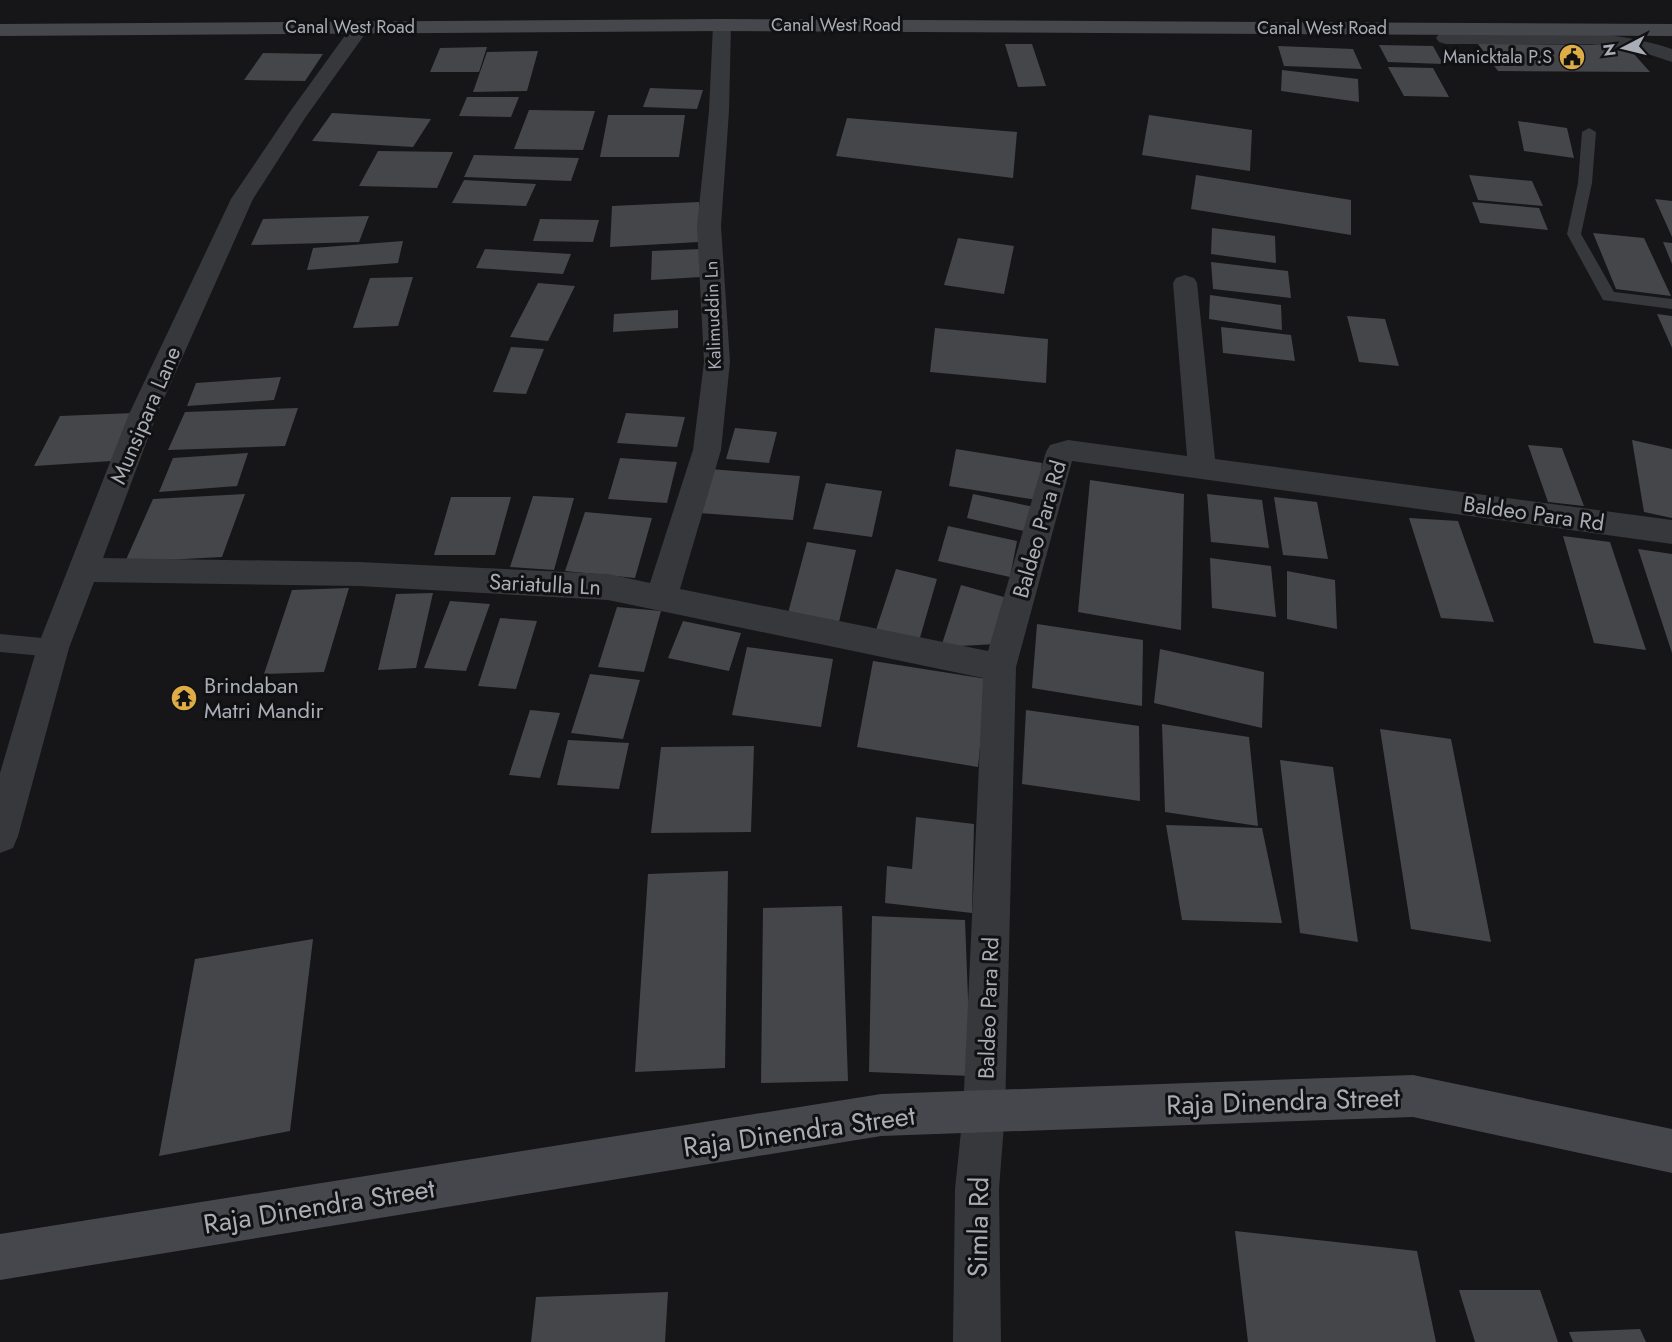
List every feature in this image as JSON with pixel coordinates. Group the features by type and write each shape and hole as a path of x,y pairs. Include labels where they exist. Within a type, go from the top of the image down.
{"main road":[{"name":"Canal West Road","path":"0,30 722,25 1672,30"},
{"name":"Raja Dinendra Street","path":"0,1257 881,1115 1413,1096 1672,1151"}],"street":[{"name":"Kalimuddin Ln","path":"661,599 707,450 714,396 717,362 709,226 719,111 722,25"},
{"name":"Munsipara Lane","path":"0,836 53,648 143,414 242,199 296,117 361,27"},
{"path":"1446,38 1594,38 1641,46 1672,56"},
{"path":"1185,283 1202,467"},
{"name":"Baldeo Para Rd","path":"984,1112 1000,667 1060,452 1068,450 1202,467 1672,532"},
{"name":"Sariatulla Ln","path":"83,570 359,574 608,587 1000,667"},
{"name":"Simla Rd","path":"977,1342 977,1189 984,1112"}],"lane":[{"path":"1589,132 1584,183 1574,234 1609,296 1672,304"},
{"path":"0,643 53,648"}],"building":[{"path":"1005,44 1032,44 1046,86 1018,87"},
{"path":"1478,44 1626,45 1650,72 1498,71"},
{"path":"1379,45 1433,46 1443,64 1388,62"},
{"path":"1278,46 1353,49 1362,69 1284,66"},
{"path":"487,47 479,72 430,72 440,48"},
{"path":"538,51 527,91 473,92 487,52"},
{"path":"263,53 323,54 305,81 244,80"},
{"path":"1388,67 1433,68 1449,97 1404,96"},
{"path":"1282,70 1358,79 1359,102 1281,91"},
{"path":"650,88 703,90 697,109 643,107"},
{"path":"467,97 519,97 511,117 459,116"},
{"path":"529,110 595,111 583,150 514,149"},
{"path":"332,113 431,119 413,147 312,141"},
{"path":"608,115 685,115 679,157 600,157"},
{"path":"1149,115 1252,130 1250,171 1142,155"},
{"path":"847,118 1017,132 1013,178 836,156"},
{"path":"1518,121 1567,128 1574,158 1524,151"},
{"path":"378,151 453,152 437,188 359,186"},
{"path":"474,155 579,158 571,181 464,177"},
{"path":"1196,175 1351,200 1351,235 1191,209"},
{"path":"1469,175 1532,181 1543,206 1478,200"},
{"path":"464,180 536,184 526,206 452,203"},
{"path":"1655,199 1672,201 1672,237"},
{"path":"699,202 699,242 610,247 612,206"},
{"path":"1472,202 1539,208 1548,230 1480,223"},
{"path":"369,216 359,242 251,245 263,219"},
{"path":"540,219 599,220 593,242 533,241"},
{"path":"1212,228 1275,236 1276,263 1211,254"},
{"path":"1593,233 1644,238 1671,296 1616,289"},
{"path":"958,238 1014,246 1004,294 944,285"},
{"path":"403,241 398,263 307,270 313,248"},
{"path":"1663,242 1672,243 1672,264"},
{"path":"485,249 571,254 563,274 476,268"},
{"path":"701,249 701,277 651,280 652,251"},
{"path":"1211,262 1288,271 1291,298 1213,289"},
{"path":"413,277 398,326 353,328 370,278"},
{"path":"538,283 575,286 548,341 510,337"},
{"path":"1210,295 1281,305 1282,330 1209,319"},
{"path":"678,310 678,328 613,332 614,314"},
{"path":"1657,314 1672,316 1672,348"},
{"path":"1347,316 1385,319 1399,366 1359,362"},
{"path":"1221,327 1291,335 1295,361 1223,353"},
{"path":"935,328 1048,339 1046,383 930,372"},
{"path":"511,347 544,349 526,394 493,392"},
{"path":"281,377 274,400 187,406 196,383"},
{"path":"298,408 285,446 168,450 185,412"},
{"path":"134,413 112,461 34,466 60,416"},
{"path":"626,413 685,417 677,447 617,443"},
{"path":"735,428 777,432 769,463 726,459"},
{"path":"1632,440 1672,449 1672,518 1644,512"},
{"path":"1528,445 1562,448 1584,506 1548,502"},
{"path":"956,449 1042,463 1037,500 949,486"},
{"path":"248,453 237,486 159,492 173,458"},
{"path":"620,458 677,462 667,503 608,499"},
{"path":"710,469 800,476 793,520 699,513"},
{"path":"1090,480 1184,494 1181,630 1078,612"},
{"path":"826,483 882,491 872,537 813,529"},
{"path":"245,494 222,557 125,562 153,499"},
{"path":"973,494 1034,507 1028,532 967,518"},
{"path":"1207,494 1262,500 1269,548 1211,542"},
{"path":"533,496 574,498 554,570 510,567"},
{"path":"451,497 511,497 495,555 434,555"},
{"path":"1274,497 1317,502 1328,559 1283,555"},
{"path":"585,512 652,518 635,578 565,571"},
{"path":"1409,518 1458,521 1494,622 1441,618"},
{"path":"948,526 1017,541 1010,577 938,561"},
{"path":"1563,536 1610,542 1646,650 1594,643"},
{"path":"807,542 856,550 839,622 788,613"},
{"path":"1638,549 1672,554 1672,653"},
{"path":"1210,558 1271,566 1276,617 1212,608"},
{"path":"896,569 937,579 919,641 876,630"},
{"path":"1287,571 1335,580 1337,629 1287,619"},
{"path":"961,585 1011,599 997,644 941,647"},
{"path":"349,588 324,672 264,674 292,590"},
{"path":"433,593 416,668 378,670 396,594"},
{"path":"450,601 490,604 466,671 424,668"},
{"path":"617,607 661,611 644,672 598,667"},
{"path":"500,618 537,621 516,689 478,686"},
{"path":"683,621 741,633 729,671 668,658"},
{"path":"1037,624 1143,640 1142,706 1032,688"},
{"path":"747,647 833,659 821,727 732,715"},
{"path":"1160,649 1264,672 1262,728 1154,703"},
{"path":"873,661 987,679 978,767 857,747"},
{"path":"590,674 640,680 623,739 571,733"},
{"path":"530,710 560,713 540,778 509,775"},
{"path":"1026,710 1139,726 1140,801 1022,784"},
{"path":"1162,724 1249,737 1258,826 1165,812"},
{"path":"1380,729 1451,739 1491,942 1411,929"},
{"path":"568,740 629,743 619,789 557,785"},
{"path":"754,746 751,832 651,833 661,747"},
{"path":"1280,760 1333,767 1358,942 1300,933"},
{"path":"916,817 974,824 972,913 885,903 887,866 912,869"},
{"path":"1166,825 1262,828 1282,923 1182,920"},
{"path":"728,871 725,1068 635,1072 648,874"},
{"path":"842,906 848,1081 761,1083 763,908"},
{"path":"872,916 965,920 971,1076 869,1072"},
{"path":"313,939 290,1131 159,1156 195,959"},
{"path":"1235,1231 1417,1251 1436,1342 1248,1342"},
{"path":"1459,1290 1540,1290 1558,1342 1475,1342"},
{"path":"668,1292 665,1342 531,1342 536,1297"},
{"path":"1640,1329 1646,1342 1573,1342 1569,1332"}],"place":[{"name":"Manicktala P.S","path":"1572,57"},
{"name":"Brindaban Matri Mandir","path":"184,698"}]}
